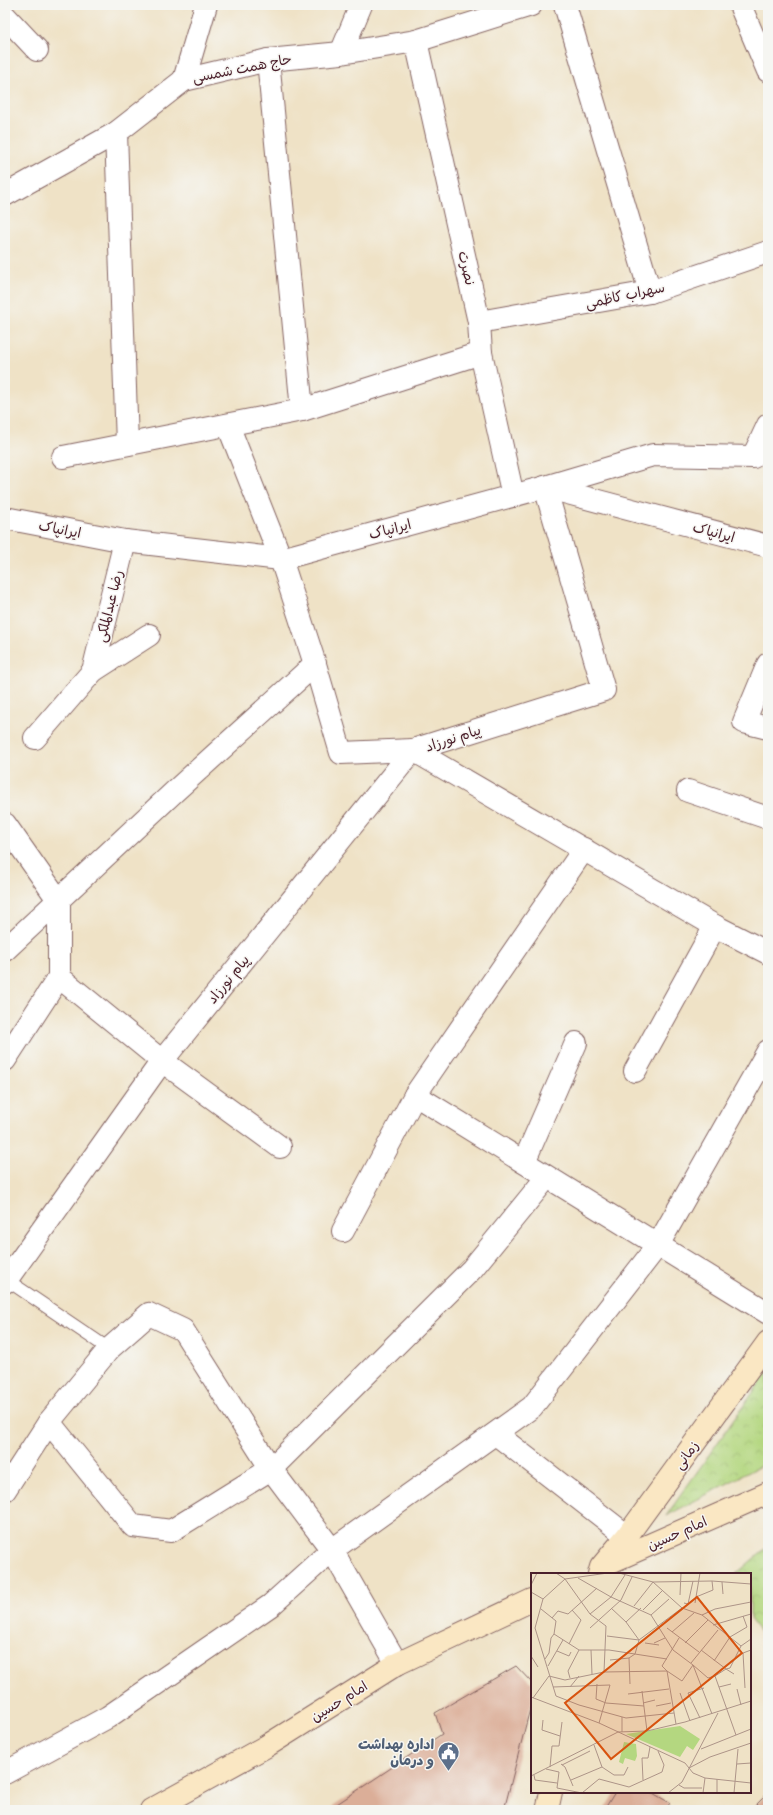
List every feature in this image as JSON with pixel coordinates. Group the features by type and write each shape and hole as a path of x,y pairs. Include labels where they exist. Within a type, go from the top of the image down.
{"main road":[{"name":"زمانی","path":"595,1572 627,1536 768,1342"},
{"name":"امام حسین","path":"595,1572 768,1493"},
{"name":"امام حسین","path":"151,1810 265,1748 397,1664 531,1600"},
{"path":"547,1810 551,1793"}],"street":[{"path":"184,80 206,5"},
{"path":"341,52 361,5"},
{"name":"حاج همت شمسی","path":"5,195 116,133 184,80 268,60 341,52 416,41 531,5"},
{"path":"564,5 650,292"},
{"path":"740,5 768,71"},
{"path":"5,16 37,50"},
{"name":"نصرت","path":"416,41 479,322 482,353 513,496"},
{"path":"268,60 302,410"},
{"path":"116,133 127,444"},
{"name":"سهراب کاظمی","path":"479,322 650,292 768,252"},
{"path":"63,457 302,410 482,353"},
{"path":"228,425 281,559 315,664 341,753 413,750 715,926 768,953"},
{"path":"545,487 653,455 753,457 768,425"},
{"name":"ایرانپاک","path":"5,518 125,541 281,559 545,487 768,546"},
{"name":"پیام نورزاد","path":"6,1280 162,1061 413,750 604,690 545,487"},
{"name":"رضا عبدالملکی","path":"93,671 125,541"},
{"name":"رضا عبدالملکی","path":"35,738 93,671 149,635"},
{"path":"5,950 174,792 315,664"},
{"path":"768,664 744,722 768,728"},
{"path":"688,791 768,818"},
{"path":"5,824 59,901 60,977 5,1060"},
{"path":"343,1231 415,1095 584,849"},
{"path":"635,1071 715,926"},
{"path":"60,977 162,1061 280,1148"},
{"path":"524,1162 576,1043"},
{"path":"5,1773 108,1717 271,1605 332,1550 532,1407 658,1245 768,1051"},
{"path":"415,1095 768,1313"},
{"path":"49,1422 133,1526 171,1531 271,1469 472,1269 547,1177"},
{"path":"5,1490 49,1422 109,1349 149,1314 183,1330 271,1469 332,1550 397,1664"},
{"path":"496,1434 627,1536"}],"lane":[{"path":"6,1280 109,1349"}],"green space":[{"path":"768,1371 768,1462 666,1516"},
{"path":"768,1546 768,1643 751,1620 751,1573 737,1573"}],"building":[{"name":"اداره بهداشت و درمان","path":"516,1666 531,1682 531,1705 504,1810 328,1810 442,1734 435,1713"},
{"path":"614,1793 653,1793 670,1803 665,1810 604,1810"},
{"path":"768,1793 768,1810 751,1810"}],"place":[{"name":"اداره بهداشت و درمان","path":"449,1772"}]}
